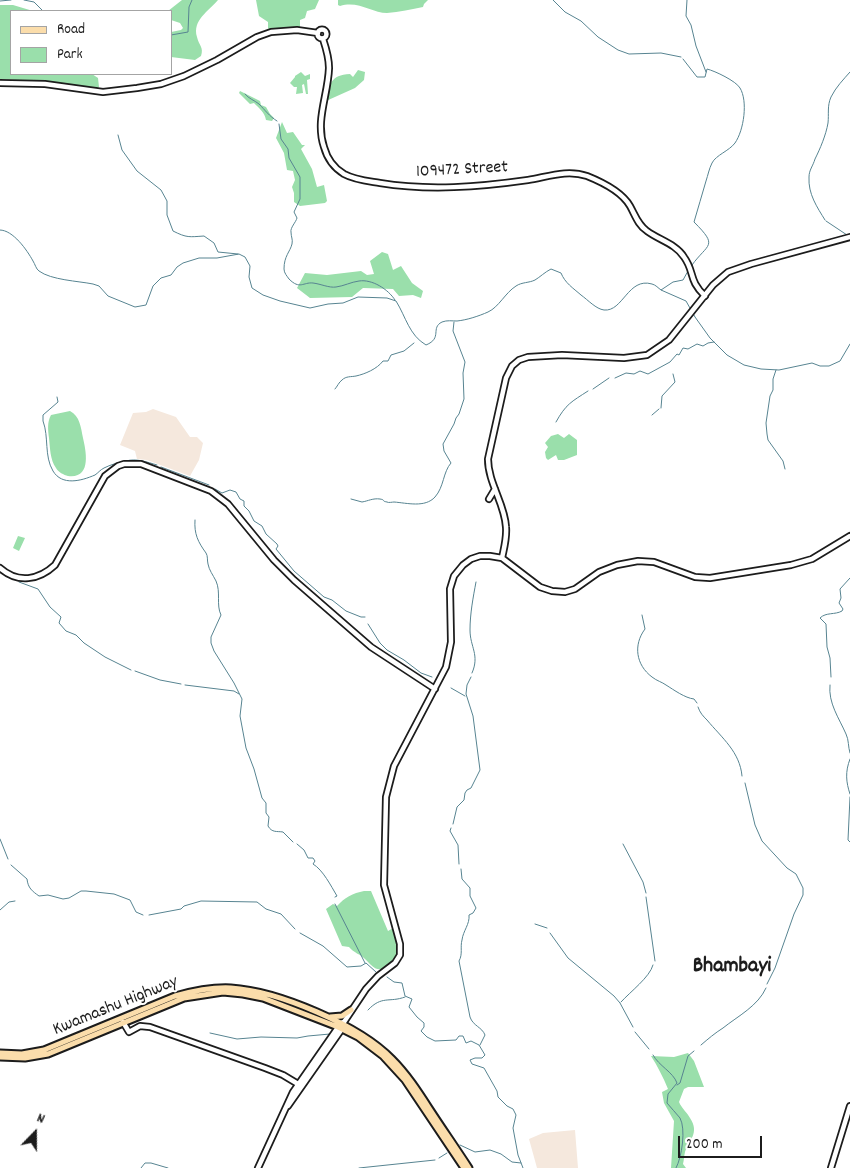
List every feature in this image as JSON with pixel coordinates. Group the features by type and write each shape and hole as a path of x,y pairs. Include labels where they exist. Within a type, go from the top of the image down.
{"main road":[{"name":"Kwamashu Highway","path":"0,1053 22,1054 44,1050 175,996 208,989 229,988 259,992 327,1017 373,1042 398,1066 415,1087 469,1168"},
{"name":"Kwamashu Highway","path":"0,1057 25,1058 48,1054 184,998 208,993 254,995 342,1025 366,1042 395,1068 464,1168"},
{"path":"327,1017 342,1016 350,1010"}],"street":[{"path":"321,29 326,31 327,35 323,39 319,37 318,33 321,29"},
{"path":"0,83 45,84 103,92 137,88 161,84 184,76 271,32 297,30 318,33"},
{"name":"109472 Street","path":"323,39 329,69 320,132 328,157 336,168 345,175 356,179 414,188 477,186 564,174 582,175 604,184 623,197 645,230 678,250 689,265 694,284 705,296"},
{"path":"502,558 506,525 488,462 506,378 512,366 519,360 528,357 549,355 624,358 647,355 662,346 719,279 735,269 850,237"},
{"path":"0,568 11,576 25,579 38,577 49,570 58,559 105,476 118,466 124,464 141,464 200,486 219,496 236,512 243,524 288,576 370,647 435,689"},
{"path":"489,499 495,489"},
{"path":"283,1114 350,1010 378,976 396,963 400,955 400,944 384,885 386,797 391,774 446,667 451,646 450,589 454,576 463,565 475,558 490,556 502,558 540,587 547,590 565,592 575,589 599,572 617,565 638,561 654,562 695,577 710,578 791,565 812,559 850,536"},
{"path":"123,1022 128,1031 140,1026 150,1027 265,1068 283,1075 298,1084"},
{"path":"258,1168 287,1103 298,1084 342,1025"},
{"path":"831,1168 850,1106"}],"shaded area":[{"path":"153,409 176,417 190,437 197,437 203,443 199,460 190,476 147,460 137,459 135,451 120,445 133,413 146,412"},
{"path":"575,1130 578,1168 537,1168 529,1139 543,1133"}],"green space":[{"path":"182,0 218,0 202,16 197,26 197,37 202,50 201,56 195,60 172,57 172,32 183,28 180,23 172,20 172,10 169,10"},
{"path":"256,0 319,0 315,9 307,11 305,18 300,20 300,28 270,30 268,22 259,16"},
{"path":"338,0 428,0 423,7 387,13 353,5 340,6 338,5"},
{"path":"0,5 13,5 30,10 10,10 10,75 94,75 98,78 99,87 96,89 47,82 0,79"},
{"path":"358,70 365,72 364,80 355,88 326,101 330,85 335,78 350,74 353,77"},
{"path":"301,72 305,76 310,74 310,79 307,80 308,94 306,94 304,84 302,85 303,93 296,94 297,87 290,83"},
{"path":"240,91 260,101 261,105 266,107 274,118 272,121 266,120 260,109 254,103 250,104 239,93"},
{"path":"282,122 287,133 293,132 302,145 305,145 301,149 312,169 317,187 324,185 327,201 325,203 300,206 294,202 292,187 295,180 293,171 287,170 284,153 276,138"},
{"path":"382,252 388,254 393,270 401,266 412,283 423,291 421,298 413,295 399,296 393,289 363,288 352,297 310,298 297,288 305,273 327,275 361,271 367,275 374,274 370,261"},
{"path":"70,411 80,423 86,457 84,469 76,476 68,476 58,471 54,465 50,449 48,426 51,415"},
{"path":"558,434 564,438 569,434 577,440 577,455 564,460 558,460 556,455 548,460 546,458 545,452 548,447 545,443 551,436"},
{"path":"18,536 25,538 19,551 13,548"},
{"path":"364,891 371,891 388,931 393,928 397,943 397,957 382,969 376,969 349,947 342,946 326,909 333,904 337,906 349,896"},
{"path":"688,1053 694,1061 704,1087 688,1087 684,1089 679,1102 693,1123 694,1132 685,1154 683,1164 686,1168 671,1168 674,1121 664,1103 662,1092 668,1089 651,1056 674,1057"}],"waterway":[{"path":"0,1 11,0"},
{"path":"24,0 34,2 42,10"},
{"path":"172,35 188,32 189,7 192,0"},
{"path":"553,0 565,12 581,21 598,37 618,50 629,54 661,53 681,57"},
{"path":"687,0 686,16 691,25 696,46 706,72"},
{"path":"683,59 697,77 705,77 707,69 734,82 740,88 744,100 741,131 735,143 714,160 709,170 694,222 709,241 706,248 692,265"},
{"path":"825,220 812,195 809,175 826,132 831,97 850,72"},
{"path":"245,94 277,121"},
{"path":"279,124 281,139 288,149 289,158 300,177 300,199 294,212 297,218 291,229 292,244 284,265 287,276 299,285 313,283 333,287 359,281 374,283 384,289 395,300"},
{"path":"118,135 122,150 137,171 161,190 167,201 167,215 173,231 188,236 204,236 214,243 218,252 238,254"},
{"path":"826,221 847,235"},
{"path":"0,230 10,233 15,237 37,269 44,274 99,286 108,296 135,307 146,305 153,286 161,278 171,275 183,263 199,258 217,258 239,254 245,257 250,266 249,277 252,288 263,295 280,301 310,308 343,303 358,297 387,298 396,301 412,331 426,345 434,339 437,327 442,322 465,320 488,312 516,286 535,280 551,269 561,273 572,288 595,306 604,310 616,306 637,285 644,283 652,284 661,290"},
{"path":"688,271 683,280 673,282 661,290 686,301 710,338 727,355 744,365 761,369 779,370 812,363 820,366 829,366 840,361 850,344"},
{"path":"351,499 362,502 382,499 388,502 421,504 431,500 438,493 451,463 444,451 443,444 459,414 464,399 463,373 465,362 453,331 454,322"},
{"path":"615,378 626,373 634,374 640,371 648,374 670,362 677,354 679,355 683,348 688,349 697,344 703,346 714,342"},
{"path":"335,389 347,377 371,371 383,361 388,361 391,355 404,351 414,343"},
{"path":"776,370 766,423 768,440 783,461 785,469"},
{"path":"661,408 662,396 675,382 673,374"},
{"path":"593,389 609,378"},
{"path":"556,422 569,404 588,391"},
{"path":"57,397 58,402 43,415 43,421 48,459 53,471 61,479 72,481 84,479 95,475 109,466 130,460 157,465"},
{"path":"652,415 659,409"},
{"path":"161,467 209,485"},
{"path":"215,489 222,493 230,490 236,492 240,499 244,501 244,506 254,521 262,526 266,534 277,544 276,549 294,571 324,597 332,600 346,611 365,617"},
{"path":"195,520 197,538 207,554 210,570 218,590 221,615 211,637 211,643 242,699 240,716 246,748 262,798 266,803 266,813 269,817 268,826 273,831 283,832 293,842"},
{"path":"831,677 826,624 820,618 842,611 843,609 839,603 841,598 840,589 850,578"},
{"path":"19,582 38,589 50,607 61,617 59,623 66,631 76,635 84,643 105,657 131,670"},
{"path":"472,673 475,656 470,636 470,624 476,582"},
{"path":"642,615 645,629 641,635 638,648 642,667 654,678 683,695 694,699 697,703"},
{"path":"368,624 380,643 387,650 421,673 432,677"},
{"path":"135,671 160,680 181,684"},
{"path":"453,824 457,807 464,800 465,793 471,788 480,770 473,716 466,694 467,685 471,677"},
{"path":"185,685 234,691 239,694"},
{"path":"830,685 832,704 847,736 850,753"},
{"path":"451,688 465,696"},
{"path":"698,707 734,752 741,767 742,776"},
{"path":"850,759 847,768 850,794"},
{"path":"745,783 755,825 762,841 787,868 796,874 803,888 803,895 767,984"},
{"path":"850,797 848,840 850,842"},
{"path":"451,828 450,831 458,845 459,864"},
{"path":"0,839 8,859"},
{"path":"297,844 304,850 308,858 313,858 315,861 313,864 326,878 337,896 335,897"},
{"path":"623,844 643,882 646,893"},
{"path":"11,865 27,879 28,885 39,896 48,895 63,899 69,898 81,891 114,894 130,900 136,912 143,915"},
{"path":"461,869 462,879 470,888 470,896 476,908 469,915 461,943 459,961 470,1017 485,1035 480,1045"},
{"path":"646,897 655,961"},
{"path":"0,910 9,902 15,901"},
{"path":"149,915 181,909 184,906 201,901 257,902 266,909 281,914 295,929"},
{"path":"335,904 365,963"},
{"path":"535,924 547,928"},
{"path":"300,933 323,946 347,967 361,966 366,963 376,972"},
{"path":"550,933 568,958 614,996 633,1027"},
{"path":"621,1002 644,979 653,965"},
{"path":"387,977 394,982 402,983 405,996 412,999 409,1007 424,1023 421,1031 427,1037 435,1041 456,1040 459,1036 463,1036 466,1043 471,1041 479,1045 485,1055 482,1058 470,1060 472,1064 484,1068 497,1091 498,1097 513,1109 516,1115 513,1128 518,1155 523,1168"},
{"path":"701,1045 753,1005 766,988"},
{"path":"368,1010 377,1002 405,997"},
{"path":"635,1032 649,1049"},
{"path":"210,1033 237,1039 261,1037 297,1038 330,1034"},
{"path":"677,1085 680,1083 688,1056 694,1051"},
{"path":"653,1055 677,1083 668,1094 667,1103 680,1118 683,1129 681,1150 676,1168"},
{"path":"460,1145 475,1152 490,1150 501,1154 512,1162 521,1163"},
{"path":"439,1158 447,1153"},
{"path":"359,1168 435,1160"},
{"path":"141,1168 145,1163 168,1168"}],"district":[{"name":"Bhambayi","path":"732,968"}]}
